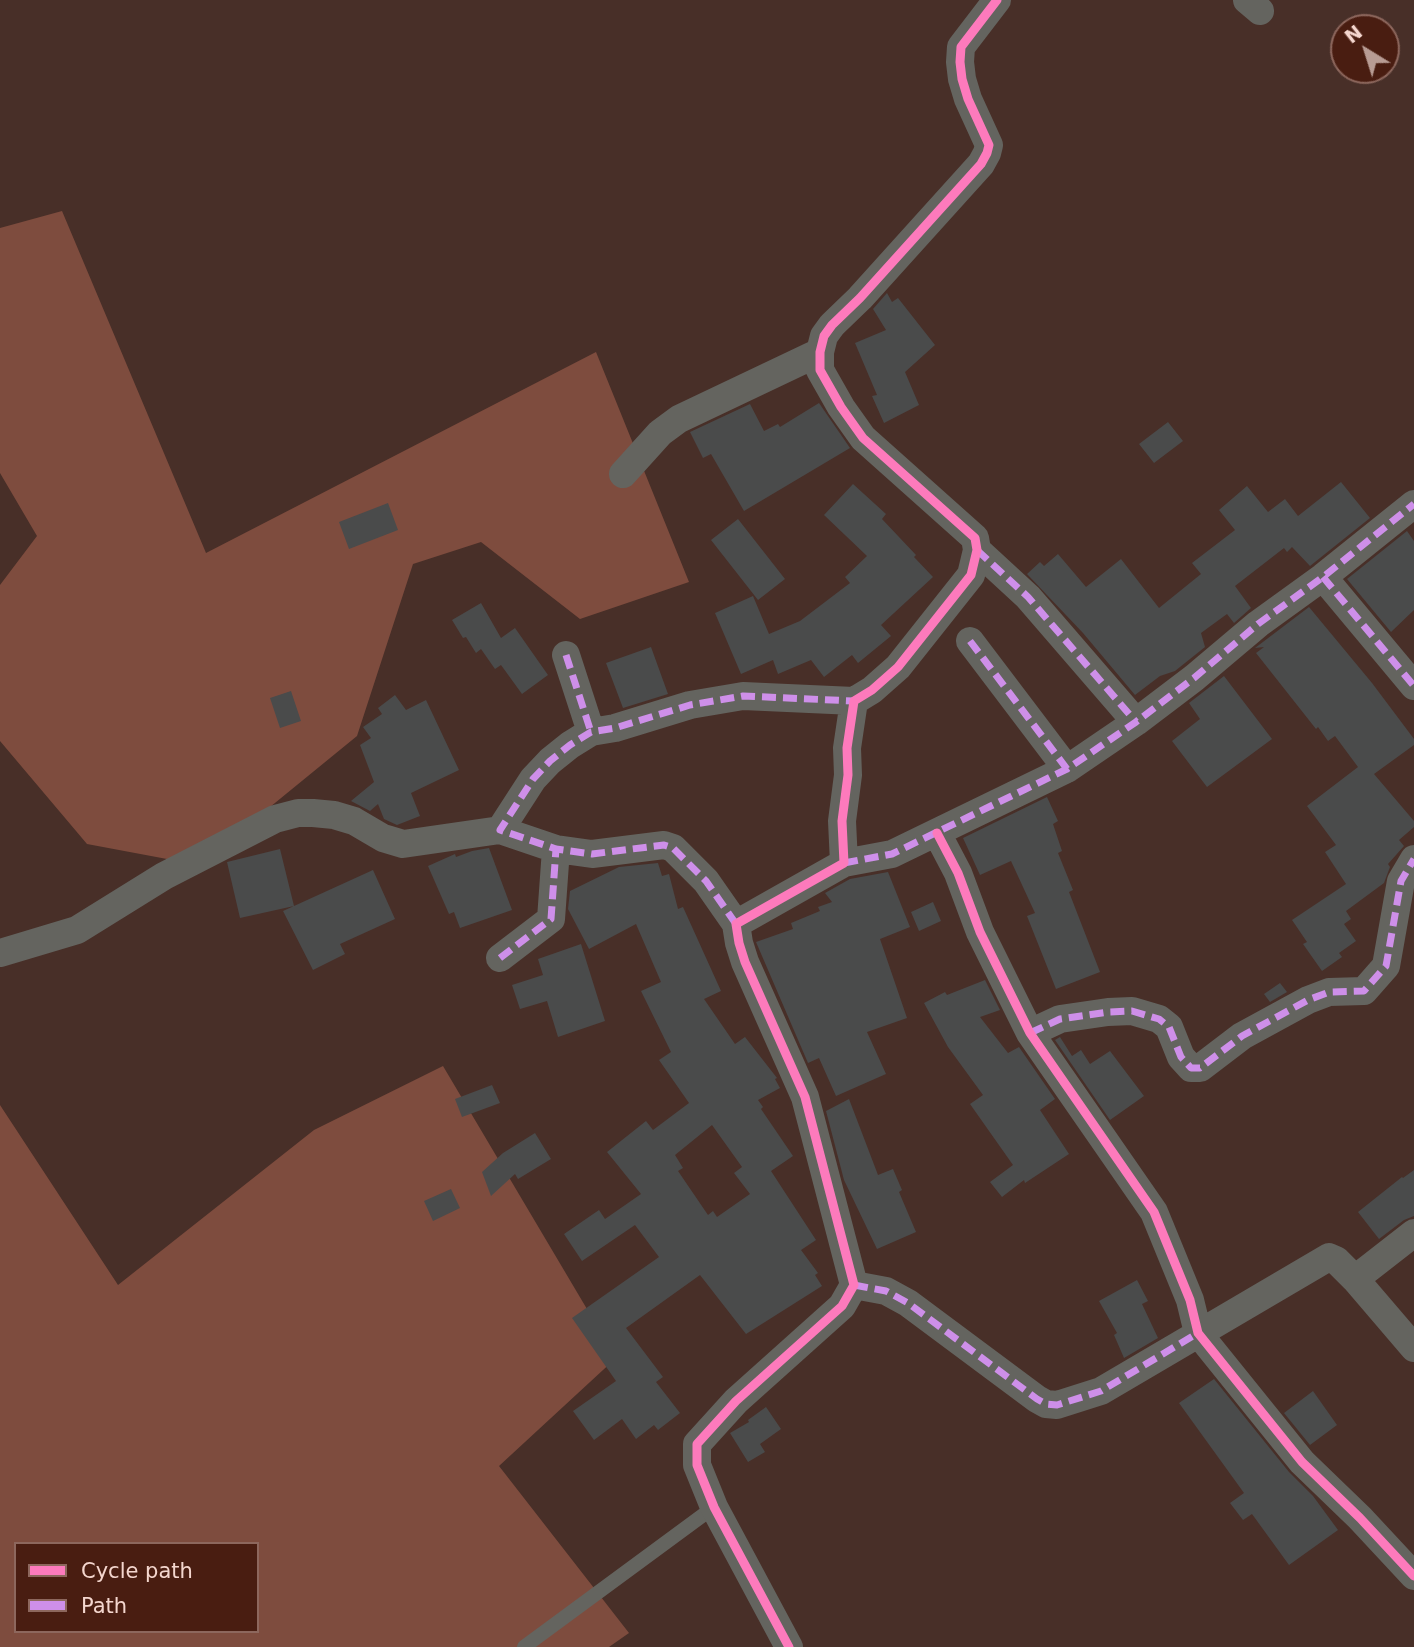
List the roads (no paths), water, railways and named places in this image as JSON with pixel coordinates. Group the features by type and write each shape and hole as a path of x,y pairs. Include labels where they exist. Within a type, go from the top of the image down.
{"street":[{"path":"500,830 533,779 550,761 591,732 615,728 690,705 743,696 854,701 872,690 898,667 971,575 977,550 975,538 863,438 820,370 820,352 824,336 832,325 860,298 981,164 987,153 989,145 968,99 960,62 961,47 997,0"},
{"path":"623,474 660,433 678,419 820,352"},
{"path":"736,924 844,863 892,854 1067,769 1194,678 1258,624 1323,577 1414,504"},
{"path":"977,550 1028,597 1136,722"},
{"path":"1323,577 1414,686"},
{"path":"970,641 1067,769"},
{"path":"566,654 591,732"},
{"path":"844,863 842,821 848,775 847,748 854,701"},
{"path":"0,953 77,930 164,877 275,819 299,813 334,814 354,821 392,842 403,844 500,830 556,849 592,854 664,845 673,848 706,881 736,924 745,962 805,1097 854,1285 842,1306 736,1401 697,1444 697,1465 714,1507 789,1647"},
{"path":"937,833 958,873 979,932 1030,1033 1154,1212 1190,1300 1198,1333 1302,1462 1360,1518 1414,1576"},
{"path":"500,958 550,922 556,849"},
{"path":"1030,1033 1060,1019 1132,1011 1159,1019 1169,1027 1181,1057 1191,1068 1200,1068 1242,1036 1308,1000 1329,992 1364,991 1386,966 1401,881 1414,859"},
{"path":"1355,1279 1414,1233"},
{"path":"854,1285 886,1291 908,1303 993,1368 1046,1404 1057,1405 1101,1391 1326,1257 1336,1260 1355,1279 1414,1348"}],"lane":[{"path":"524,1647 714,1507"}]}
